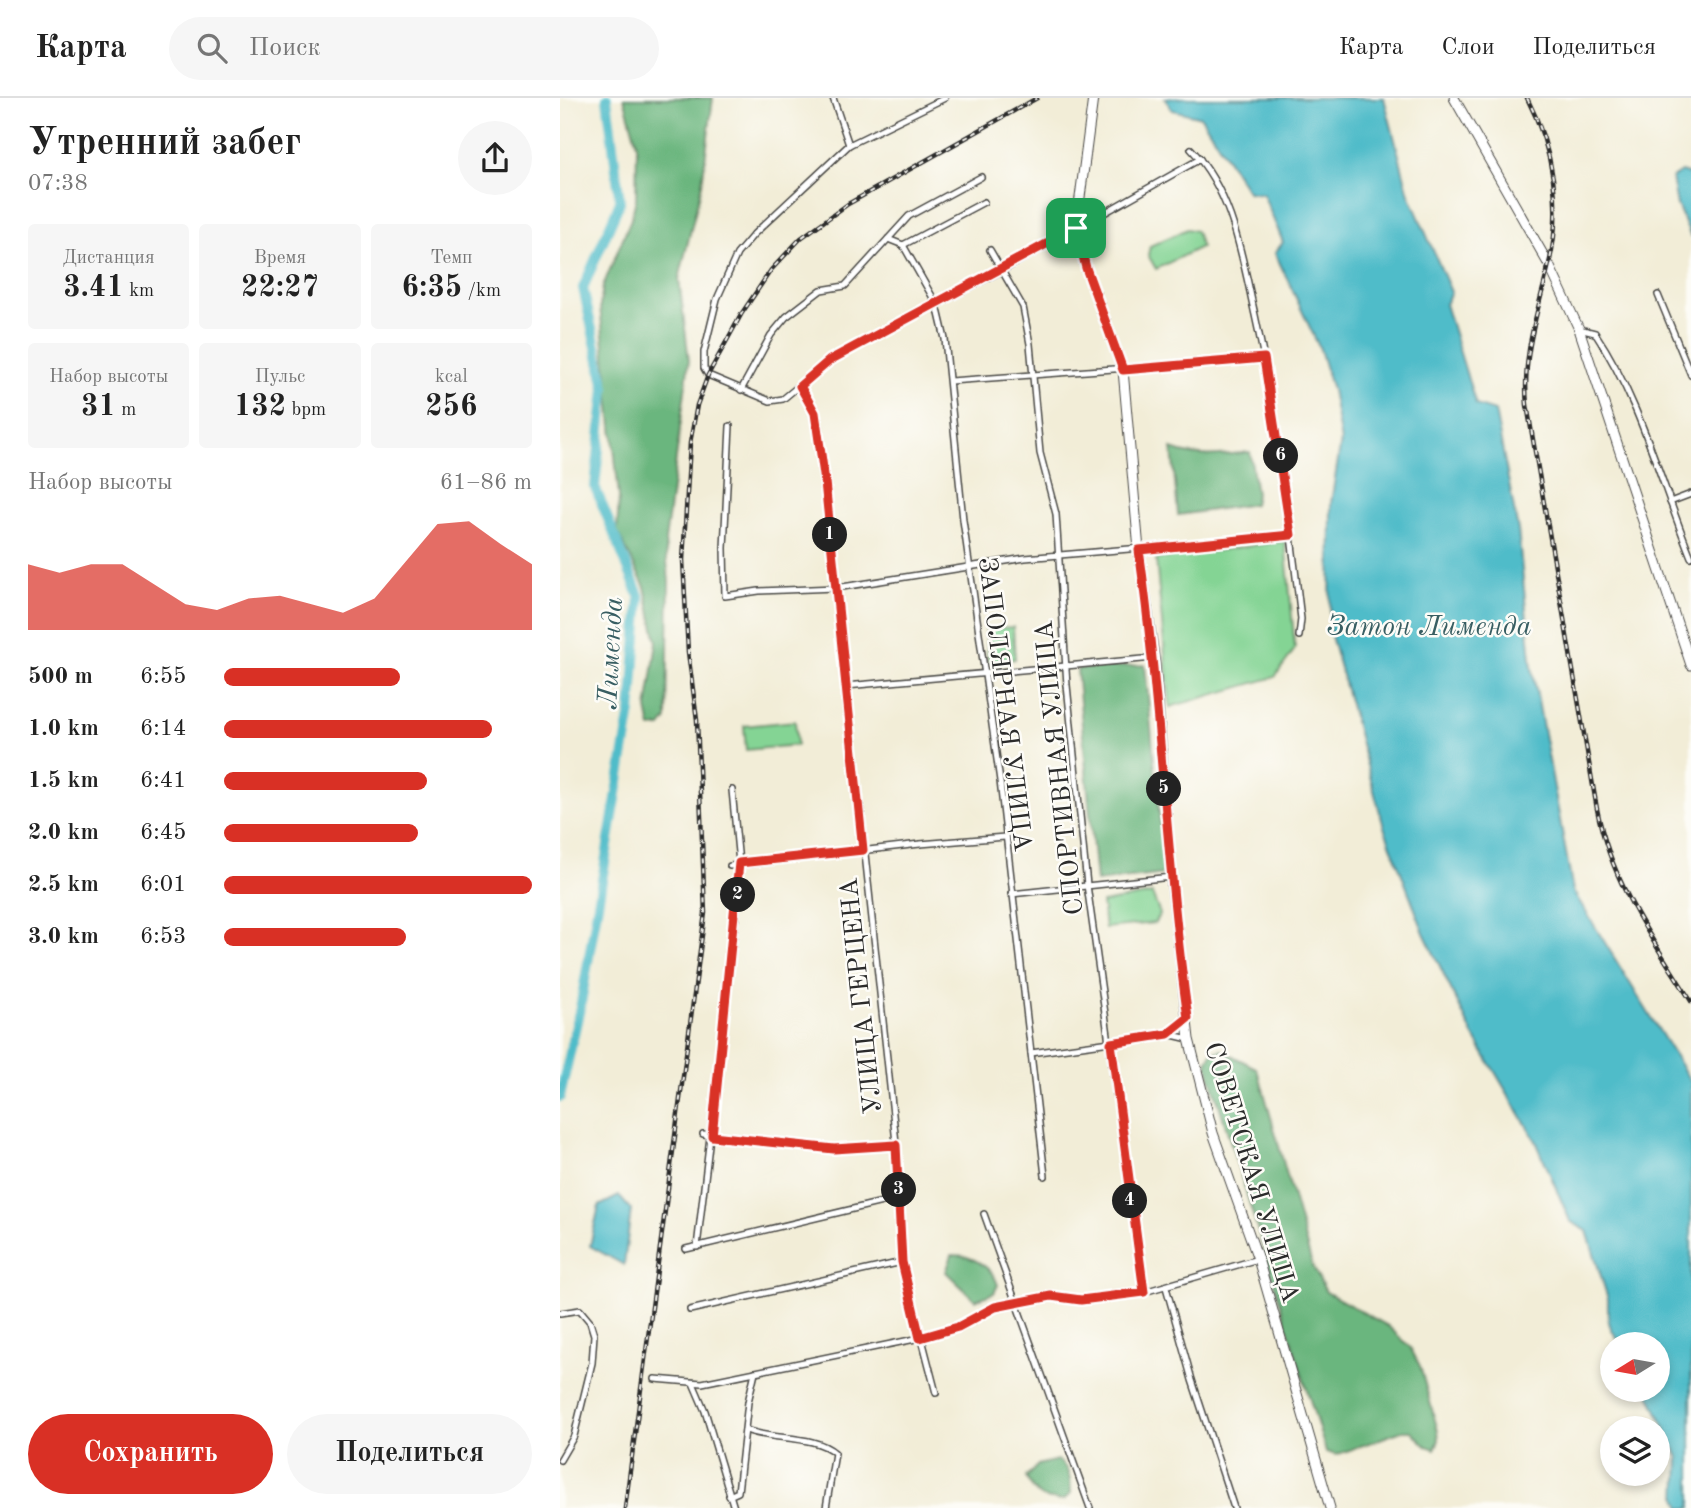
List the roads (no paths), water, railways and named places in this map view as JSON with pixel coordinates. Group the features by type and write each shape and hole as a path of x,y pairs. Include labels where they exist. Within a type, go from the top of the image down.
{"main road":[{"name":"СОВЕТСКАЯ УЛИЦА","path":"1093,98 1076,228 1086,268 1123,370 1139,550 1154,658 1171,877 1189,1039 1213,1133 1258,1259 1330,1508"},
{"path":"1454,98 1549,265 1579,329 1691,666"}],"street":[{"path":"833,98 849,145"},
{"path":"945,98 849,145 767,220 737,254 713,311 706,336 704,368 708,375 775,401 787,397 830,360 1003,270 1200,159"},
{"path":"1191,149 1200,159 1235,225 1264,358 1291,535 1301,619 1299,636"},
{"path":"741,390 778,325 821,290 845,286 909,216 947,198 981,177"},
{"path":"888,239 903,245 984,202"},
{"name":"ЗАПОЛЯРНАЯ УЛИЦА","path":"903,245 937,305 950,381 976,628 986,674 1045,1176"},
{"name":"СПОРТИВНАЯ УЛИЦА","path":"990,250 1023,307 1040,453 1056,514 1066,665 1087,885 1144,1292"},
{"path":"1658,295 1691,374"},
{"path":"1579,329 1595,333 1608,352 1691,557"},
{"path":"950,381 1264,358"},
{"name":"УЛИЦА ГЕРЦЕНА","path":"800,386 815,413 836,588 896,1145 902,1262 936,1393"},
{"path":"730,426 724,548 725,596 759,591 836,588 970,565 1058,555 1291,535"},
{"path":"1670,502 1691,494"},
{"path":"846,686 1154,658"},
{"path":"697,1247 712,1136 739,863 732,790"},
{"path":"730,866 863,850 1005,838"},
{"path":"1011,894 1171,877"},
{"path":"1168,1034 1188,1018"},
{"path":"1031,1053 1168,1034 1189,1039"},
{"path":"703,1134 834,1149 896,1145"},
{"path":"686,1249 899,1198"},
{"path":"984,1214 1090,1508"},
{"path":"655,1378 693,1383 755,1372 920,1338 958,1327 995,1307 1051,1296 1081,1300 1144,1292 1258,1259"},
{"path":"690,1310 902,1262"},
{"path":"1166,1287 1192,1380 1234,1508"},
{"path":"560,1313 580,1310 590,1322 594,1335 592,1363 574,1436 560,1460"},
{"path":"729,1496 738,1492 755,1372"},
{"path":"693,1383 705,1411 734,1508"},
{"path":"746,1430 762,1436 827,1445 835,1453 826,1508"}],"water":[{"name":"Затон Лименда","path":"1165,98 1384,98 1409,194 1451,292 1445,304 1476,405 1495,411 1518,530 1532,668 1573,891 1691,1082 1691,1508 1681,1508 1677,1498 1679,1458 1670,1439 1670,1416 1659,1416 1653,1402 1670,1402 1670,1332 1613,1332 1608,1317 1608,1299 1587,1231 1570,1221 1536,1141 1473,1035 1424,933 1384,827 1330,632 1331,503 1341,441 1332,390 1320,349 1275,253 1283,242 1263,194 1248,192 1201,117 1172,110"},
{"path":"1681,172 1691,175 1691,237 1677,205 1672,178"},
{"path":"619,1196 631,1210 624,1265 590,1246 599,1206"}],"waterway":[{"name":"Лименда","path":"560,1097 581,1003 631,711 640,598 595,487 605,388 583,288 620,202 607,98"}],"railway":[{"path":"625,1508 705,913 697,720 688,652 683,560 690,443 697,405 708,375 742,313 771,270 801,238 848,204 1037,98"},
{"path":"1527,98 1549,158 1555,200 1553,243 1529,351 1527,405 1597,809 1603,836 1623,885 1648,932 1691,1001"}]}
